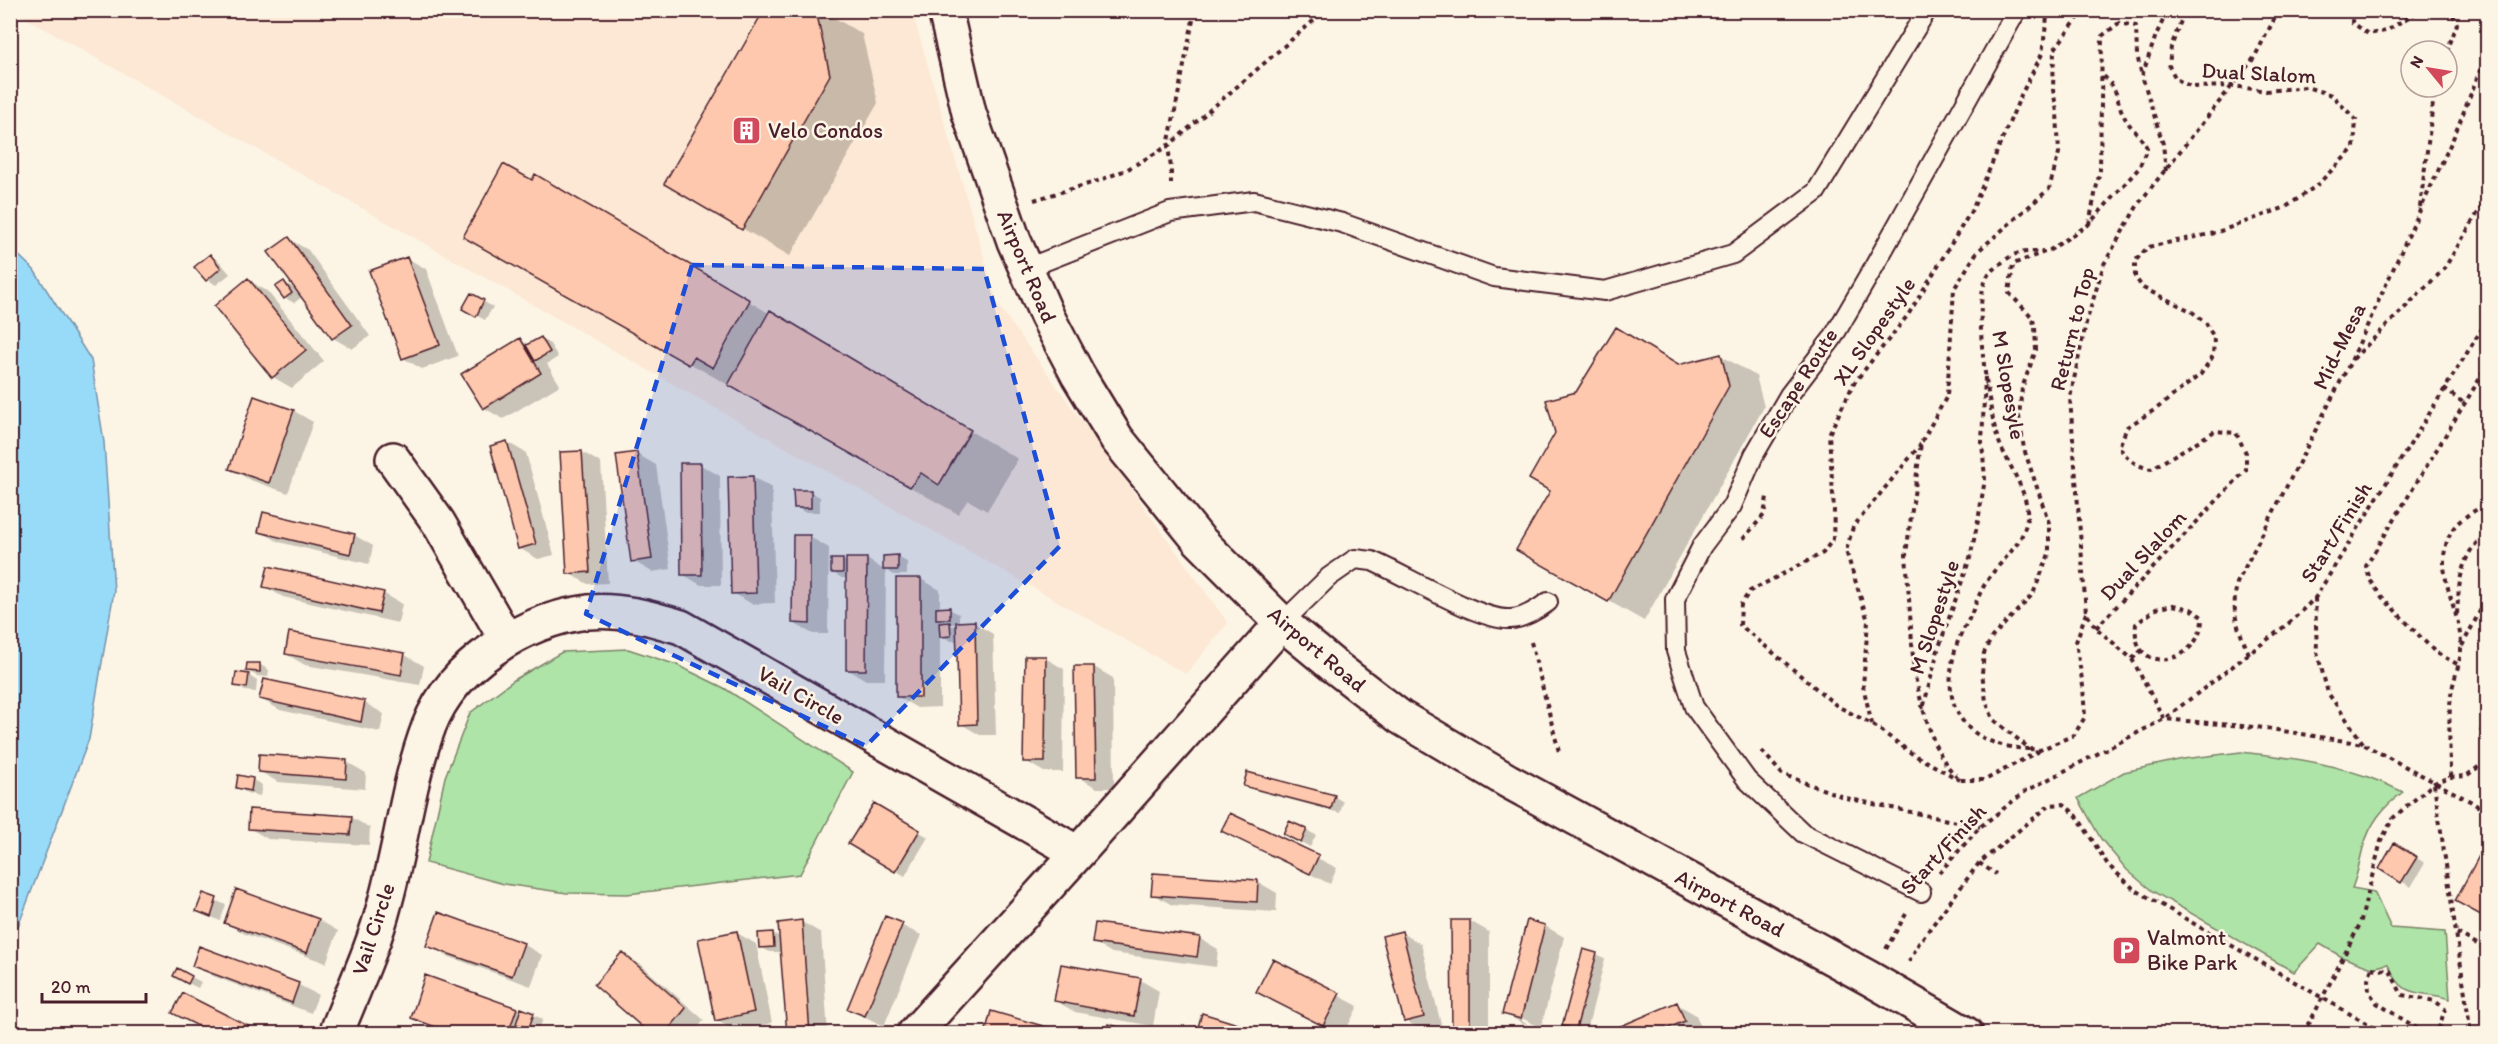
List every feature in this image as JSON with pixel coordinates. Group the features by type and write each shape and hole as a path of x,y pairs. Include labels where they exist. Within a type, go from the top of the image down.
{"street":[{"name":"Airport Road","path":"945,10 969,113 1025,269 1047,316 1078,375 1117,438 1199,540 1282,623 1400,717 1518,787 1881,985 1965,1034"},
{"path":"393,459 438,522 506,639"},
{"name":"Vail Circle","path":"336,1034 384,908 416,768 430,724 465,672 506,639 544,622 589,612 636,614 681,627 1078,854"},
{"path":"914,1034 1078,854 1282,623"}],"lane":[{"path":"1025,269 1170,212 1254,201 1342,223 1494,277 1605,291 1733,254 1816,192 1927,10"},
{"path":"1921,892 1803,833 1747,780 1694,707 1676,651 1675,599 1702,546 1732,506 1754,455 1789,395 1832,339 1871,272 2017,10"},
{"path":"1282,623 1329,577 1355,559 1372,561 1479,613 1510,619 1536,611 1548,602"}],"path":[{"path":"1170,212 1172,168 1168,146 1195,10"},
{"path":"1002,209 1095,182 1126,170 1168,146 1326,10"},
{"path":"1435,10 1446,14"},
{"name":"XL Slopestyle","path":"1960,780 1914,755 1872,724 1837,706 1740,625 1741,604 1750,591 1823,553 1833,539 1834,510 1829,434 1854,382 1908,315 1972,208 2021,95 2042,54 2048,10"},
{"path":"1872,724 1863,686 1868,621 1846,551 1853,527 1922,443 1947,396 1954,289 1977,252 2049,189 2059,153 2057,112 2053,90 2054,50 2084,10"},
{"path":"2142,76 2156,35 2168,10"},
{"name":"Dual Slalom","path":"2096,628 2246,470 2246,453 2236,434 2215,431 2151,470 2130,462 2119,447 2127,427 2156,409 2201,374 2212,357 2214,338 2206,323 2191,311 2143,288 2135,277 2135,261 2148,247 2215,234 2286,207 2316,186 2354,148 2356,120 2332,95 2306,87 2266,91 2233,86 2192,87 2176,79 2169,66 2171,47 2185,10"},
{"name":"Return to Top","path":"2164,719 2132,658 2096,628 2086,613 2070,398 2086,323 2104,264 2139,203 2166,172 2254,58 2279,10"},
{"path":"2353,10 2352,22 2368,34 2386,31 2420,10"},
{"path":"2451,10 2457,24 2452,39"},
{"path":"2088,225 2100,170 2102,36 2119,23 2136,26 2137,55 2163,144 2166,172"},
{"name":"Mid-Mesa","path":"2249,654 2234,616 2237,583 2351,361 2456,134 2487,50"},
{"path":"2030,749 1993,719 1986,701 1982,673 1984,653 1992,637 2033,594 2049,554 2049,524 2024,449 2019,416 2022,388 2036,350 2035,327 2032,317 2009,293 2013,264 2050,250 2088,225 2139,168 2147,148 2140,135 2126,121 2113,84 2101,74"},
{"path":"2420,211 2434,99"},
{"path":"2351,361 2444,269 2487,196"},
{"name":"M Slopesyle","path":"2040,750 2003,746 1979,736 1963,725 1955,709 1951,685 1957,644 1988,579 2017,546 2027,520 2028,505 1996,434 1985,367 1980,299 1988,274 2012,254 2050,250"},
{"name":"Start/Finish","path":"1881,985 1915,898 1980,827 2026,791 2164,719 2289,623 2315,598 2487,319"},
{"path":"2457,664 2435,652 2382,597 2370,580 2366,566 2487,365"},
{"name":"M Slopestyle","path":"1960,780 1947,766 1935,745 1923,709 1938,650 1970,558 1978,521 1984,479 1982,442 1985,367"},
{"path":"2444,389 2464,403"},
{"path":"1922,443 1906,554 1914,673 1923,709"},
{"path":"1739,541 1748,536 1764,515 1767,489"},
{"path":"2462,647 2457,618 2444,575 2445,551 2450,532 2467,515 2487,501"},
{"path":"2457,618 2460,578 2468,552 2487,532"},
{"path":"2315,598 2317,652 2328,693 2363,744"},
{"path":"2173,605 2191,609 2202,617 2202,629 2197,641 2169,661 2153,659 2142,650 2135,637 2136,624 2156,609 2173,605"},
{"path":"2450,777 2451,696 2457,664 2462,647 2481,609 2487,605"},
{"path":"1960,780 1985,780 2040,750 2074,735 2085,717 2076,642 2086,613"},
{"path":"1523,615 1559,752"},
{"path":"2132,658 2142,650"},
{"path":"2487,711 2480,736 2487,740"},
{"path":"2164,719 2265,728 2363,744 2470,801 2487,813"},
{"path":"1759,747 1782,774 1846,798 1980,827"},
{"path":"2304,1034 2360,924 2380,841 2393,818 2434,783 2450,777 2466,776 2487,760"},
{"path":"2434,783 2470,1034"},
{"path":"1881,985 1919,943 1979,863 2050,806 2064,804 2077,816 2108,866 2134,888 2385,1034"},
{"path":"1979,863 1996,874"},
{"path":"2456,933 2487,950"},
{"path":"2372,968 2390,971 2402,995 2435,1001 2445,1009 2438,1031 2418,1029 2377,1003 2369,992 2368,979 2372,968"}],"highlighted area":[{"path":"692,265 984,269 1060,546 866,746 586,614"}],"shaded area":[{"path":"13,11 912,11 998,305 1228,623 1186,674"}],"green space":[{"path":"628,649 677,665 724,688 853,772 800,874 627,894 567,893 504,884 426,863 445,777 470,713 514,680 562,652"},
{"path":"2241,752 2324,764 2384,783 2403,792 2383,810 2373,823 2363,848 2352,888 2374,892 2391,928 2445,932 2450,999 2406,989 2394,976 2388,964 2372,968 2342,957 2320,944 2294,972 2152,891 2127,870 2101,839 2078,798 2124,772 2183,759"}],"water":[{"path":"11,248 34,270 91,360 104,442 114,591 89,739 11,945"}],"building":[{"name":"Velo Condos","path":"764,10 816,10 830,75 742,230 664,184"},
{"path":"503,164 532,180 535,174 750,300 713,368 694,357 689,365 463,237"},
{"path":"289,237 352,325 332,339 268,252"},
{"path":"210,254 221,268 206,281 194,267"},
{"path":"407,257 440,345 402,359 369,271"},
{"path":"248,278 306,350 272,378 214,306"},
{"path":"284,281 292,293 284,299 275,287"},
{"path":"471,293 484,300 476,317 462,309"},
{"path":"770,310 971,430 939,485 921,473 910,487 728,385"},
{"path":"1616,327 1678,365 1721,354 1729,386 1608,602 1516,550 1550,491 1529,479 1555,433 1546,400 1576,392"},
{"path":"541,337 550,352 535,361 526,345"},
{"path":"520,338 541,373 483,409 461,374"},
{"path":"254,396 294,410 269,483 229,469"},
{"path":"507,441 536,544 518,549 490,446"},
{"path":"582,451 590,572 567,574 560,452"},
{"path":"637,452 652,559 631,562 616,455"},
{"path":"680,463 701,463 702,575 681,575"},
{"path":"753,476 756,593 731,594 728,477"},
{"path":"793,490 811,490 811,508 794,508"},
{"path":"263,512 355,534 350,554 258,532"},
{"path":"793,535 810,535 810,624 792,623"},
{"path":"898,555 898,570 883,570 883,556"},
{"path":"846,558 867,558 866,670 846,670"},
{"path":"831,559 843,559 843,573 831,573"},
{"path":"268,566 384,592 379,613 263,587"},
{"path":"896,578 921,578 921,697 896,697"},
{"path":"950,607 950,619 936,619 936,608"},
{"path":"975,621 977,724 959,725 956,622"},
{"path":"950,622 951,636 940,637 939,623"},
{"path":"289,632 405,653 401,675 285,654"},
{"path":"1025,656 1046,656 1045,762 1023,762"},
{"path":"247,663 260,663 260,672 246,671"},
{"path":"1074,666 1094,666 1096,778 1076,778"},
{"path":"236,672 249,674 247,688 234,686"},
{"path":"264,679 365,701 361,722 259,699"},
{"path":"259,754 347,760 346,779 258,772"},
{"path":"1247,772 1335,795 1331,809 1243,786"},
{"path":"238,775 253,778 251,791 236,788"},
{"path":"874,803 920,830 895,872 848,844"},
{"path":"249,809 352,816 350,835 248,829"},
{"path":"1230,813 1319,855 1310,874 1221,831"},
{"path":"1289,821 1307,829 1301,843 1283,834"},
{"path":"2394,843 2417,857 2401,883 2379,869"},
{"path":"2480,854 2488,859 2488,919 2455,901"},
{"path":"1153,873 1258,880 1257,902 1151,895"},
{"path":"236,889 319,919 307,953 224,923"},
{"path":"203,893 217,898 211,917 196,911"},
{"path":"438,912 524,943 512,976 426,946"},
{"path":"885,916 903,923 865,1016 847,1009"},
{"path":"802,920 810,1034 787,1034 778,923"},
{"path":"1451,920 1470,920 1470,1034 1452,1034"},
{"path":"1527,920 1545,925 1521,1019 1502,1014"},
{"path":"1095,923 1200,937 1197,957 1092,943"},
{"path":"737,931 754,1012 715,1021 698,939"},
{"path":"1402,931 1424,1017 1404,1022 1382,936"},
{"path":"773,932 774,947 759,948 758,933"},
{"path":"199,946 299,983 292,1003 192,966"},
{"path":"1583,949 1597,953 1576,1029 1562,1026"},
{"path":"622,952 686,1008 665,1034 650,1034 594,985"},
{"path":"1273,959 1340,993 1323,1026 1256,992"},
{"path":"1061,964 1141,978 1134,1016 1054,1001"},
{"path":"177,968 192,976 188,984 173,976"},
{"path":"425,975 517,1008 508,1034 455,1034 411,1018"},
{"path":"183,993 264,1034 214,1034 172,1013"},
{"path":"1677,1002 1685,1021 1654,1034 1608,1034 1607,1032"},
{"path":"521,1008 534,1013 529,1028 516,1024"},
{"path":"991,1011 1071,1034 985,1034"},
{"path":"1202,1013 1270,1034 1196,1034"},
{"path":"1108,1024 1122,1028 1120,1034 1105,1034"}],"place":[{"name":"Velo Condos","path":"747,130"},
{"name":"Valmont Bike Park","path":"2126,950"}]}
